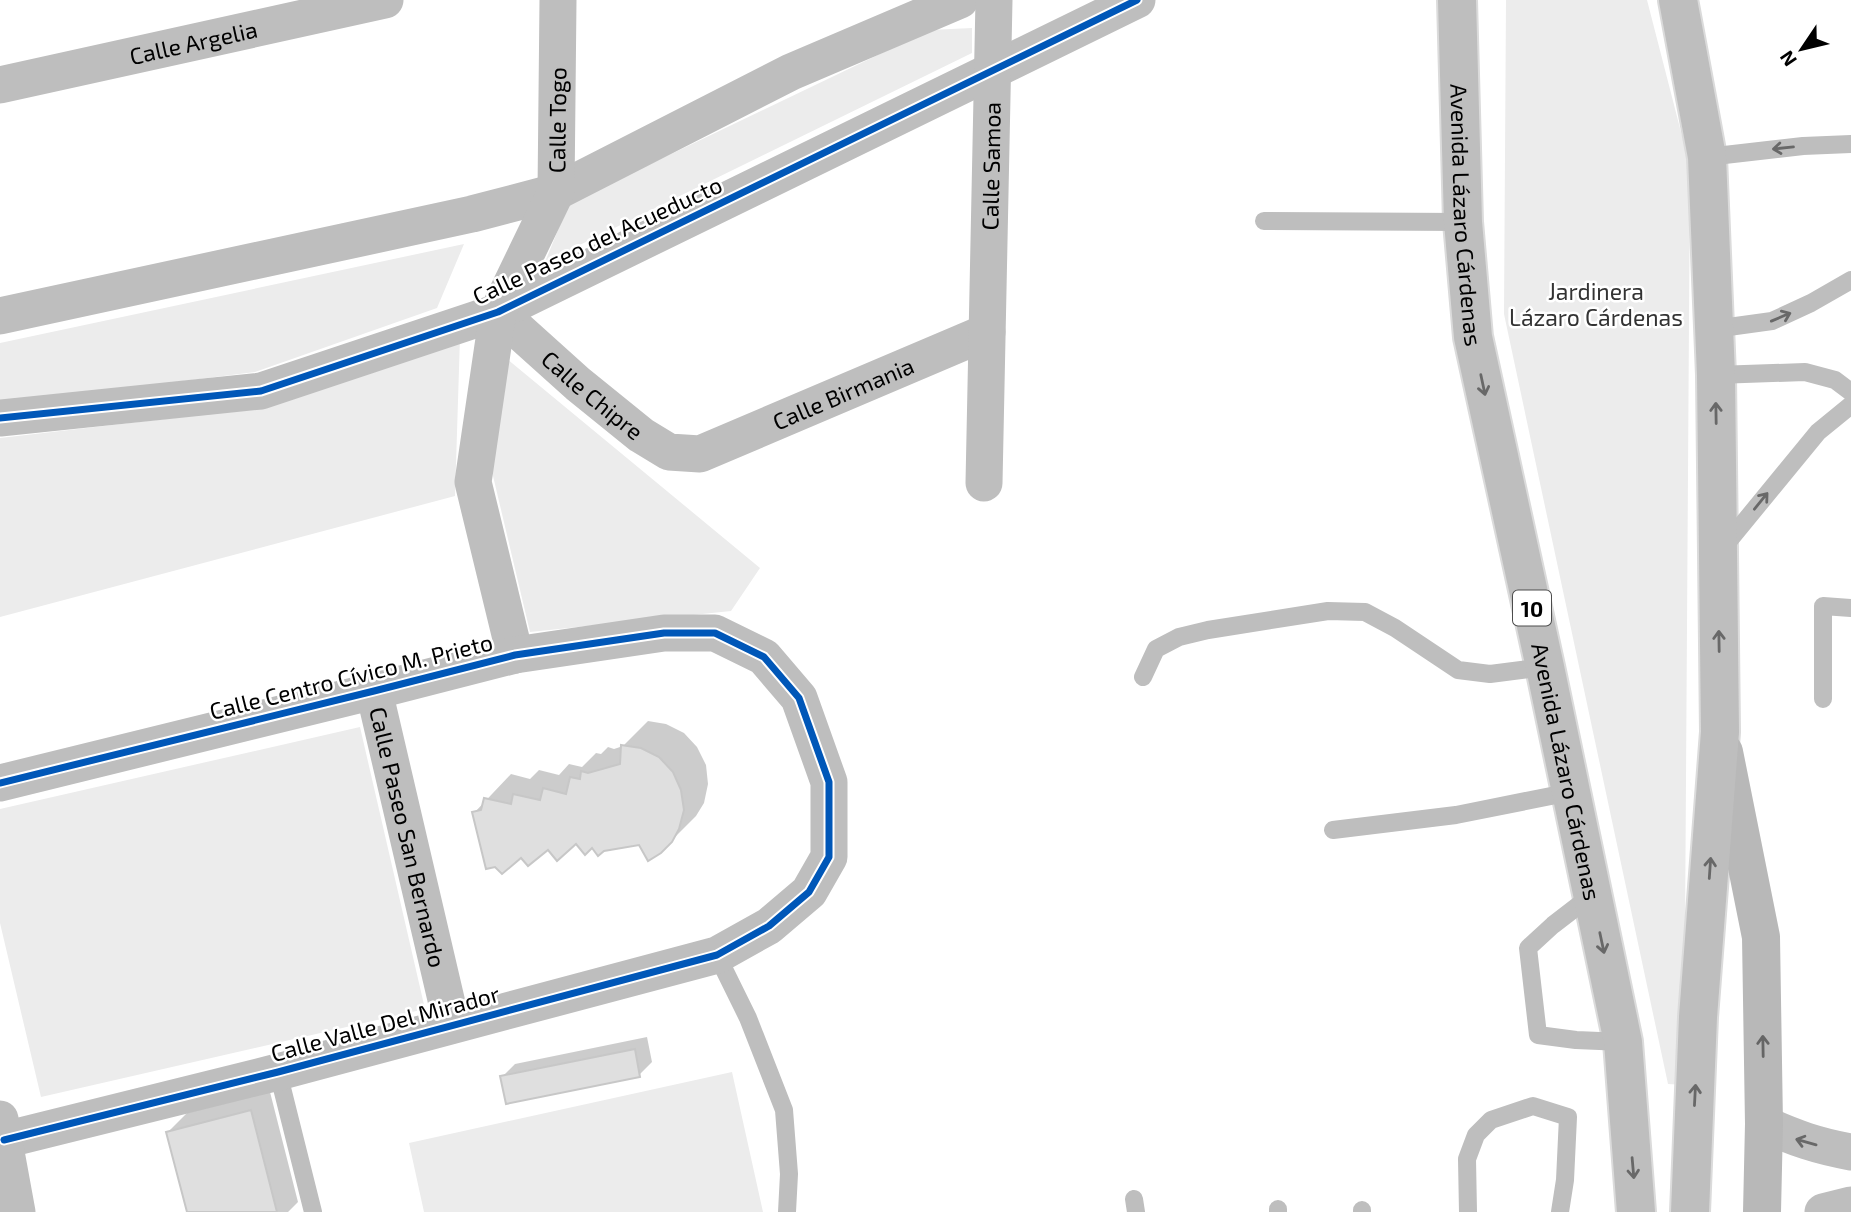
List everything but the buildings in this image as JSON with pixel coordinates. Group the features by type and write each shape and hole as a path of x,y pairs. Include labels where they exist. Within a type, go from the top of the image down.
{"highway":[{"name":"Avenida Lázaro Cárdenas","path":"1457,0 1462,222 1473,337 1623,1042 1636,1212"},
{"path":"1678,0 1707,157 1716,375 1720,732 1698,1017 1690,1212"}],"street":[{"name":"Calle Argelia","path":"0,85 385,0"},
{"name":"Calle Togo","path":"515,655 473,482 498,312 556,192 558,0"},
{"path":"0,316 472,214 556,192 791,72 960,0"},
{"name":"Calle Samoa","path":"984,483 994,0"},
{"name":"Calle Paseo del Acueducto","path":"0,418 261,391 498,312 1137,0"},
{"name":"Calle Chipre","path":"498,312 640,435 669,452 700,454"},
{"name":"Calle Birmania","path":"700,454 987,332"},
{"name":"Calle Centro Cívico M. Prieto","path":"0,783 515,655 664,633 715,633"},
{"name":"Calle Valle Del Mirador","path":"2,1129 278,1072 717,955 769,926 809,892 829,857 830,782 799,698 764,657 715,633"},
{"name":"Calle Paseo San Bernardo","path":"374,691 452,1025"},
{"path":"1720,732 1761,937 1765,1124 1762,1212"},
{"path":"1765,1124 1794,1138 1851,1152"},
{"path":"2,1129 17,1212"},
{"path":"1824,1212 1851,1205"}],"lane":[{"path":"1707,157 1803,146 1851,144"},
{"path":"1264,221 1462,222"},
{"path":"1714,329 1772,321 1851,280"},
{"path":"1716,375 1805,372 1835,380 1851,392"},
{"path":"1718,554 1818,432 1851,405"},
{"path":"1823,699 1823,606 1851,608"},
{"path":"1143,677 1156,649 1179,637 1328,611 1365,612 1395,628 1458,670 1490,674 1545,667"},
{"path":"1333,830 1456,815 1571,792"},
{"path":"1592,895 1528,947 1538,1035 1623,1042"},
{"path":"717,955 748,1018 783,1110 789,1174 788,1212"},
{"path":"278,1072 313,1212"},
{"path":"1468,1212 1467,1159 1476,1135 1491,1120 1533,1106 1567,1116 1565,1180 1560,1212"}],"green space":[{"name":"Jardinera Lázaro Cárdenas","path":"1506,0 1647,0 1690,167 1684,1085 1668,1084 1504,314"},
{"path":"972,28 972,53 545,262 569,203 930,30"},
{"path":"464,244 437,308 255,372 0,404 0,343"},
{"path":"460,337 455,496 0,617 0,438 208,414"},
{"path":"506,358 760,568 731,611 530,632 489,459"},
{"path":"360,727 425,1009 41,1097 0,923 0,809"},
{"path":"732,1072 763,1212 424,1212 409,1143"}],"cycle path":[{"path":"0,418 261,391 498,312 1137,0"},
{"path":"0,783 515,655 664,633 715,633 764,657 799,698 829,782 829,857 809,892 769,926 717,955 278,1072 4,1140"}]}
